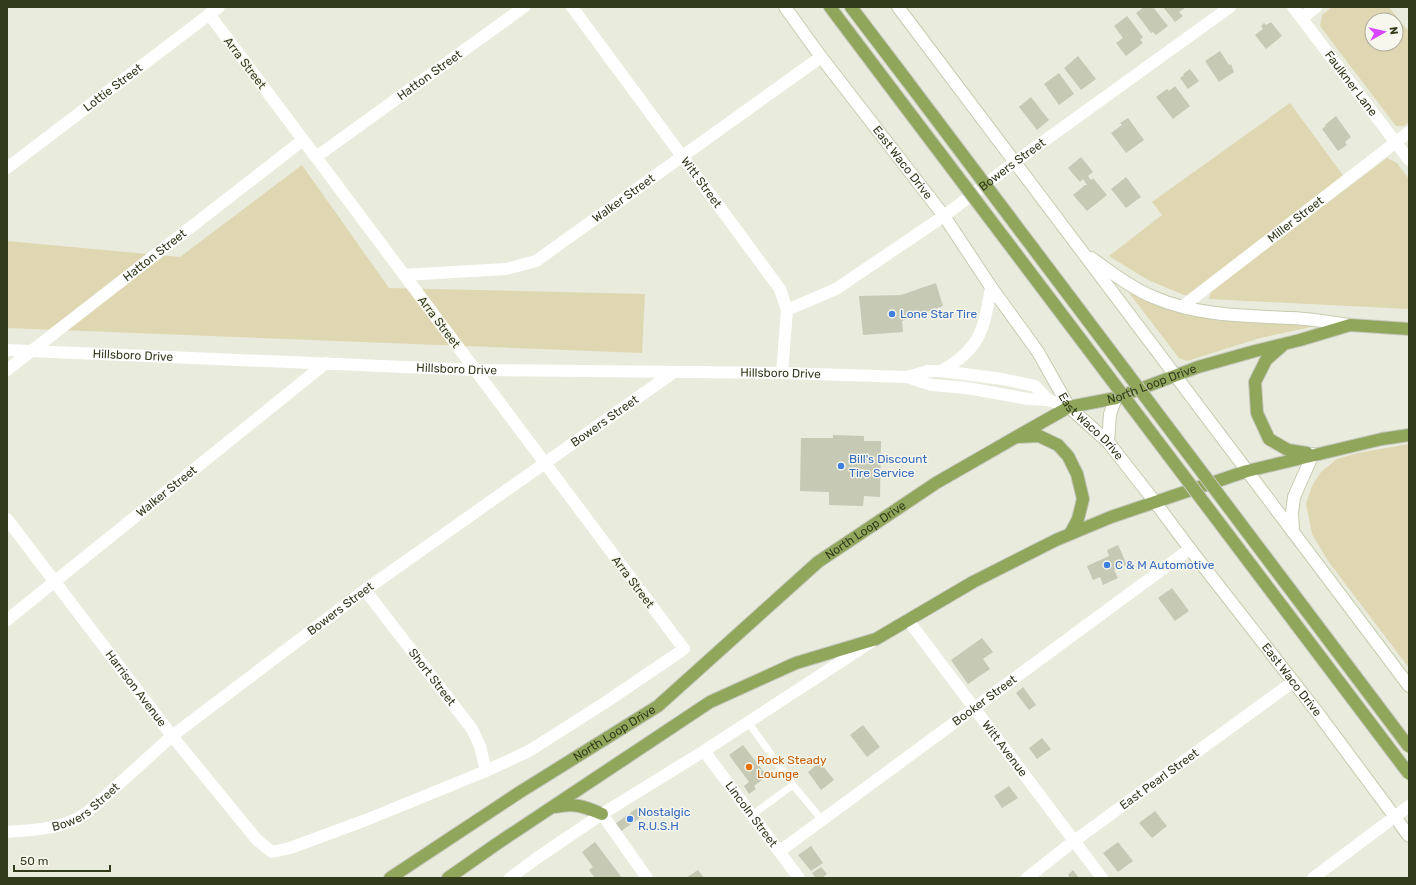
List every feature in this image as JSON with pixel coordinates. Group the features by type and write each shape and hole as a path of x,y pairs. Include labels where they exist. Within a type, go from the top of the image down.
{"main road":[{"path":"830,7 1409,774"},
{"path":"851,7 1409,747"},
{"name":"North Loop Drive","path":"390,878 520,792 658,706 818,562 936,483 1070,407 1116,398 1198,367 1350,325 1409,330"},
{"path":"1284,344 1266,360 1255,382 1257,413 1269,439 1288,450 1313,454"},
{"path":"448,878 710,702 796,663 876,639 987,574 1070,534 1111,517 1247,471 1313,454 1382,439 1409,435"},
{"path":"1016,437 1039,436 1058,445 1068,456 1077,474 1083,499 1078,519 1070,534"},
{"path":"552,807 570,804 586,807 602,814"}],"street":[{"name":"Lottie Street","path":"7,168 219,7"},
{"name":"Hatton Street","path":"316,157 524,7"},
{"name":"Witt Street","path":"572,7 780,289 787,310 782,372"},
{"name":"East Waco Drive","path":"785,7 821,57 944,216 991,287 1038,352 1070,407 1108,442 1293,682 1409,836"},
{"path":"898,7 1409,686"},
{"name":"Bowers Street","path":"787,310 836,289 944,216 1015,162 1230,7"},
{"name":"Faulkner Lane","path":"1293,7 1409,160"},
{"path":"1302,18 1316,7"},
{"name":"Arra Street","path":"209,14 684,649 606,702 529,751 486,771"},
{"name":"Walker Street","path":"404,275 506,269 536,261 821,57"},
{"name":"Miller Street","path":"1183,306 1409,132"},
{"name":"Hatton Street","path":"7,370 303,140"},
{"path":"1081,251 1127,283 1153,297 1183,306 1211,313 1235,316 1294,318 1350,325"},
{"path":"941,371 954,364 975,344 985,322 991,287"},
{"name":"Hillsboro Drive","path":"7,350 475,370 782,372 907,377 932,385 967,388 1028,400 1048,400 1070,407"},
{"name":"Walker Street","path":"7,620 326,363"},
{"name":"Hillsboro Drive","path":"907,377 928,371 941,371 1003,378 1035,386 1048,400"},
{"name":"Bowers Street","path":"7,832 55,827 76,820 90,810 172,736 365,590 674,372"},
{"path":"1108,442 1110,414 1116,398"},
{"path":"1294,532 1292,513 1294,497 1313,454"},
{"name":"Harrison Avenue","path":"7,518 172,736 257,840 272,852 290,848 366,820 486,771"},
{"name":"Booker Street","path":"780,851 1190,549"},
{"name":"Short Street","path":"365,590 472,729 480,746 486,771"},
{"name":"Witt Avenue","path":"908,620 1102,878"},
{"path":"510,878 602,814 876,639"},
{"name":"East Pearl Street","path":"1027,878 1074,841 1293,682"},
{"name":"Lincoln Street","path":"704,750 799,878"},
{"path":"1313,878 1409,806"},
{"path":"602,814 647,878"}],"lane":[{"path":"748,722 793,785 822,820"},
{"path":"752,815 793,785"}],"shaded area":[{"path":"1332,7 1389,7 1393,12 1364,12 1364,52 1404,52 1404,26 1409,32 1409,122 1404,126 1396,126 1320,26 1322,15"},
{"path":"1290,103 1345,178 1190,296 1184,295 1148,280 1109,256 1162,215 1152,202"},
{"path":"1387,158 1397,163 1409,179 1409,309 1209,299 1211,291"},
{"path":"302,165 389,288 645,294 642,353 7,328 7,241 180,257"},
{"path":"1129,293 1186,315 1221,321 1313,323 1316,326 1260,338 1187,361 1179,358"},
{"path":"1409,444 1409,668 1328,561 1312,534 1306,504 1312,486 1321,472 1337,459 1358,453"}],"building":[{"path":"1144,7 1153,7 1168,26 1156,35 1153,32 1151,33 1136,13"},
{"path":"1163,7 1186,7 1179,12 1183,16 1175,22"},
{"path":"1127,16 1143,37 1140,40 1143,43 1126,56 1116,43 1123,38 1114,26"},
{"path":"1271,22 1282,36 1266,49 1255,35 1263,29 1261,26 1264,23 1266,25"},
{"path":"1220,51 1229,65 1231,64 1234,72 1219,82 1205,61"},
{"path":"1078,56 1096,79 1081,90 1064,68"},
{"path":"1190,69 1199,81 1188,89 1180,78"},
{"path":"1059,73 1074,94 1059,105 1044,84"},
{"path":"1175,86 1190,106 1173,119 1156,97 1167,89 1169,91"},
{"path":"1031,97 1049,120 1037,130 1019,107"},
{"path":"1336,116 1351,137 1345,142 1347,145 1338,151 1322,129"},
{"path":"1128,118 1144,140 1126,153 1111,133 1122,125 1120,123"},
{"path":"1081,157 1093,172 1088,176 1091,180 1093,178 1107,195 1087,211 1073,195 1087,185 1083,179 1080,182 1068,168"},
{"path":"1126,177 1141,197 1126,208 1111,189"},
{"name":"Lone Star Tire","path":"936,283 943,306 902,321 903,332 863,335 859,296 901,295"},
{"name":"Bill's Discount Tire Service","path":"833,435 864,436 864,441 881,441 880,497 864,496 863,506 829,505 829,492 800,491 801,438 833,438"},
{"name":"C & M Automotive","path":"1118,545 1127,565 1114,570 1118,578 1103,585 1100,577 1093,580 1087,566 1109,556 1107,550"},
{"path":"1172,588 1189,611 1175,621 1158,598"},
{"path":"982,638 993,652 983,659 990,669 968,684 951,660"},
{"path":"1023,687 1036,705 1029,710 1016,693"},
{"path":"863,725 880,747 867,757 850,735"},
{"path":"1042,738 1051,749 1037,759 1029,748"},
{"name":"Rock Steady Lounge","path":"743,745 767,776 754,786 756,789 749,794 744,786 749,782 729,755"},
{"path":"820,762 834,780 821,790 808,772"},
{"path":"1009,786 1018,798 1002,808 994,796"},
{"name":"Nostalgic R.U.S.H","path":"640,806 645,814 620,832 615,824"},
{"path":"1155,811 1167,826 1152,838 1139,823"},
{"path":"595,842 622,878 595,878 589,870 593,867 582,852"},
{"path":"1118,842 1133,861 1118,872 1103,853"},
{"path":"811,846 823,863 811,871 798,855"},
{"path":"821,867 827,874 822,878 816,878 812,873"},
{"path":"698,870 704,878 686,878"},
{"path":"1073,870 1079,878 1070,878 1068,875"}],"place":[{"name":"Lone Star Tire","path":"892,314"},
{"name":"Bill's Discount Tire Service","path":"841,466"},
{"name":"C & M Automotive","path":"1107,565"},
{"name":"Rock Steady Lounge","path":"749,767"},
{"name":"Nostalgic R.U.S.H","path":"630,819"}]}
